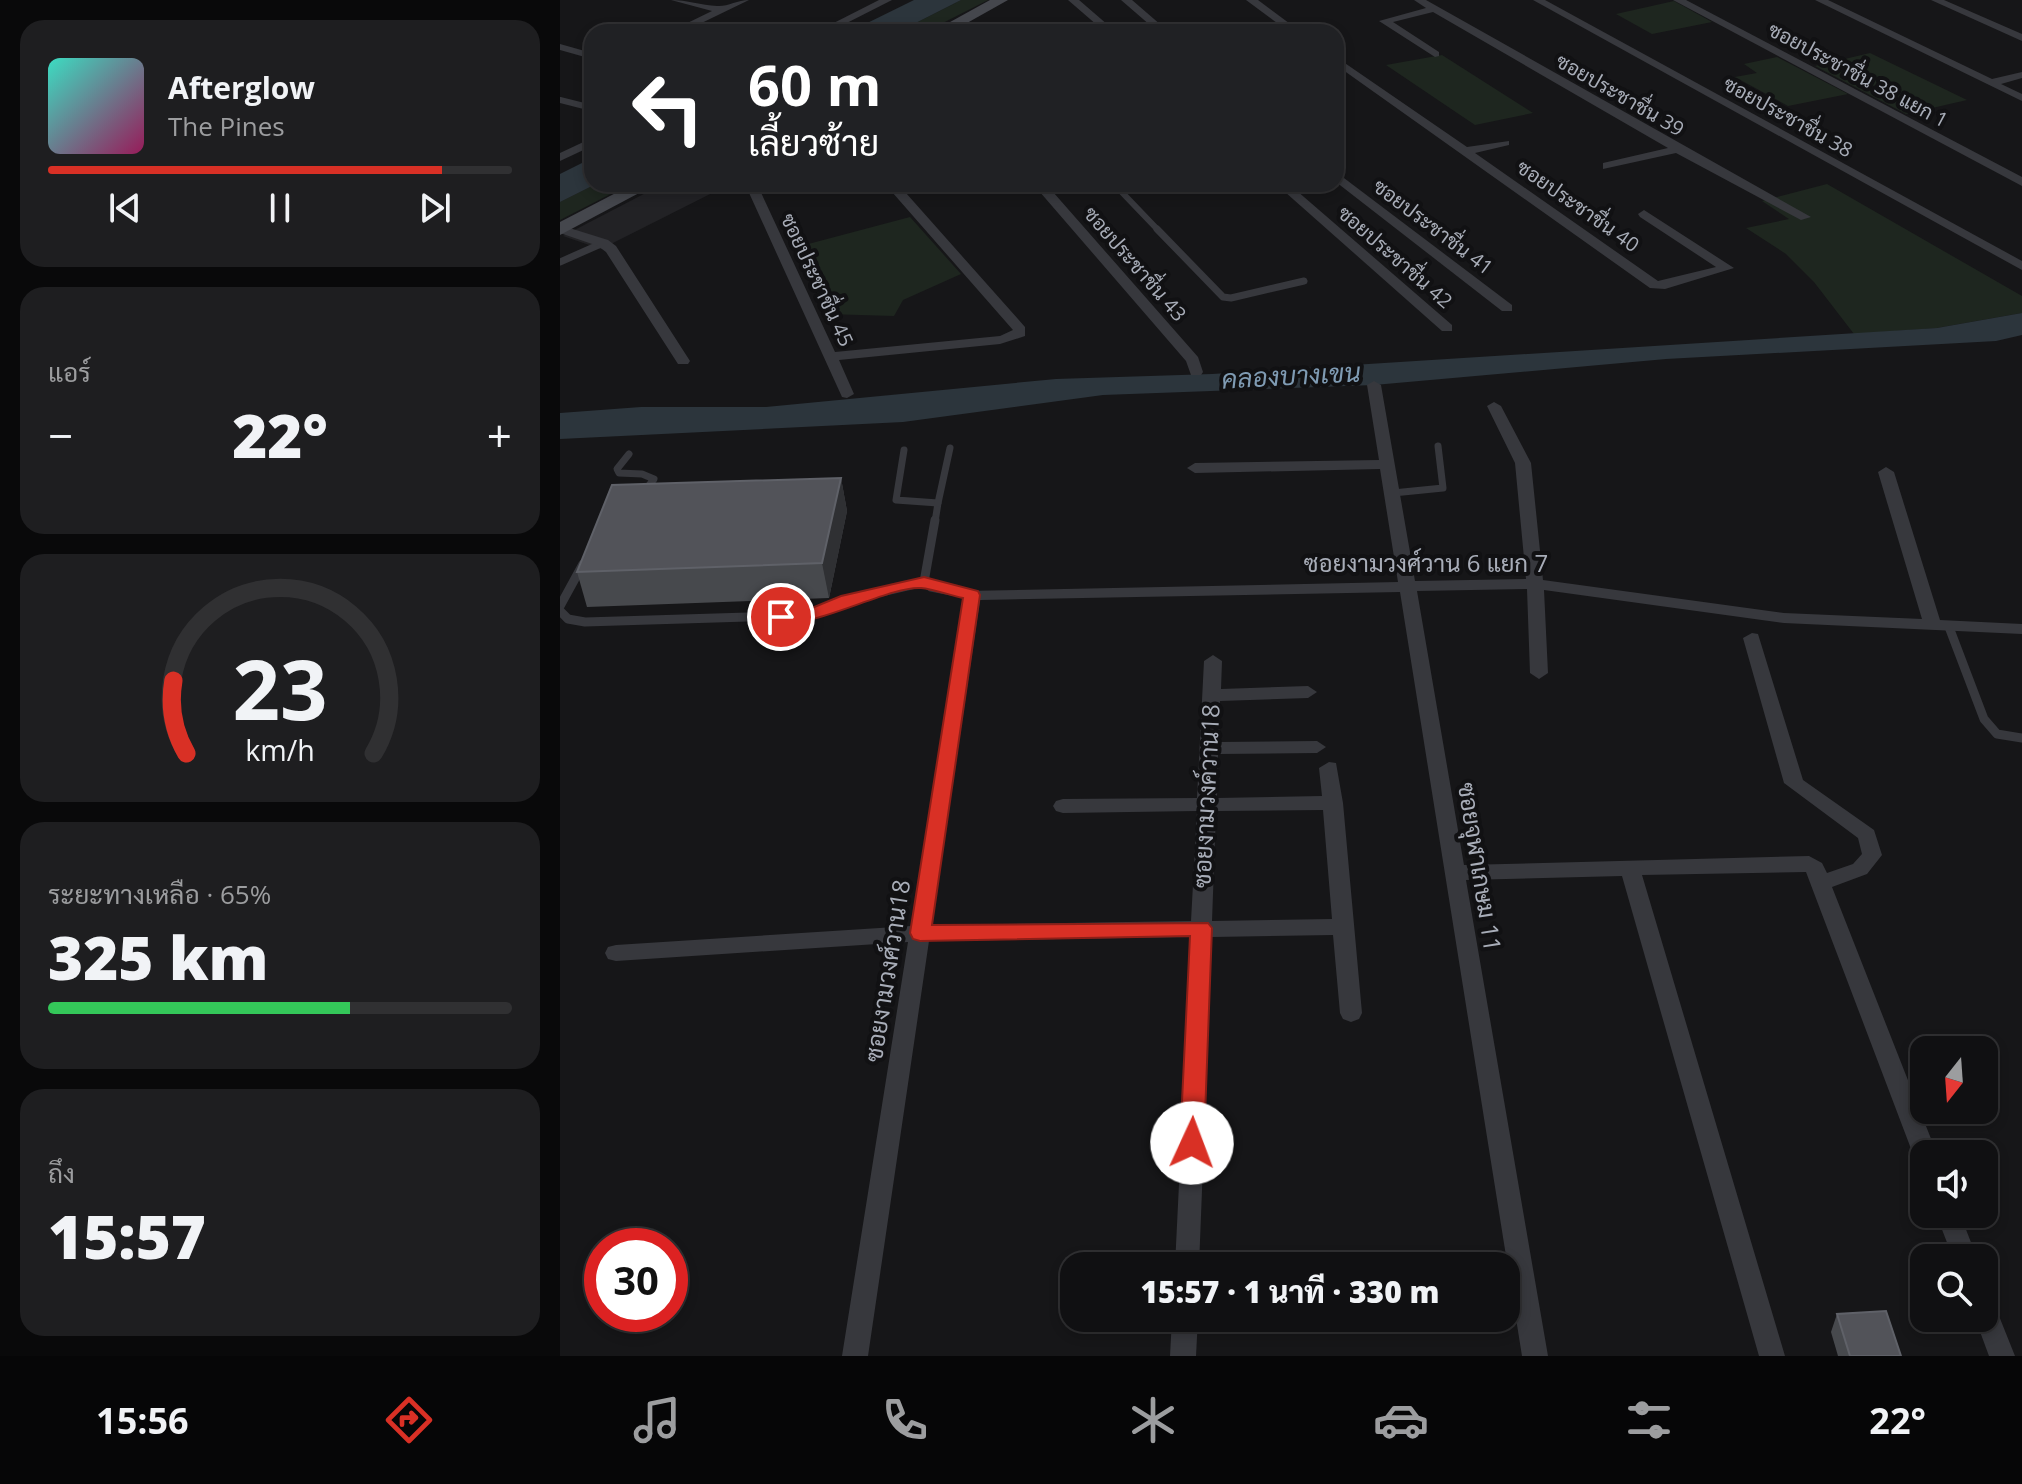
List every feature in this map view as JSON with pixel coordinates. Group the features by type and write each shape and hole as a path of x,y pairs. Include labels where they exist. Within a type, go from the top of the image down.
{"main road":[{"path":"955,24 1001,0"},
{"path":"560,229 632,192"}],"street":[{"path":"676,0 722,10"},
{"path":"691,24 744,0"},
{"path":"838,24 887,0"},
{"path":"1073,0 1102,24"},
{"path":"1126,0 1154,24"},
{"path":"1251,0 1285,24"},
{"name":"ซอยประชาชื่น 39","path":"1419,0 1678,149 1805,217"},
{"name":"ซอยประชาชื่น 38","path":"1538,0 2022,266"},
{"name":"ซอยประชาชื่น 38 แยก 1","path":"1678,0 2022,182"},
{"path":"1820,0 2022,98"},
{"path":"1936,0 2022,38"},
{"path":"1435,9 1384,21 1435,54"},
{"path":"560,47 584,54"},
{"name":"ซอยประชาชื่น 40","path":"1344,66 1655,285 1727,268 1644,214"},
{"path":"1990,83 2022,75"},
{"path":"1466,151 1505,143"},
{"path":"560,157 584,146"},
{"path":"1607,166 1678,149"},
{"name":"ซอยประชาชื่น 41","path":"1344,182 1507,308"},
{"name":"ซอยประชาชื่น 45","path":"755,192 847,394"},
{"path":"831,357 1018,336 1020,330 1007,311 898,192"},
{"name":"ซอยประชาชื่น 43","path":"1046,192 1193,360 1196,372"},
{"name":"ซอยประชาชื่น 42","path":"1291,192 1447,328"},
{"path":"560,229 603,243 611,249 683,361"},
{"name":"ซอยจุฬาเกษม 11","path":"1374,385 1535,1356"},
{"path":"1494,406 1523,463 1535,584 1539,673"},
{"path":"1195,468 1389,464"},
{"path":"1886,472 1941,627"},
{"name":"ซอยงามวงศ์วาน 6 แยก 7","path":"972,595 1535,584 1784,618 2022,629"},
{"name":"ซอยงามวงศ์วาน18","path":"855,1356 972,595"},
{"path":"1752,638 1794,783 1867,835 1872,845 1872,855 1860,869 1821,883"},
{"name":"ซอยงามวงค์วาน18","path":"1188,1252 1213,661"},
{"path":"1212,695 1308,692"},
{"path":"1210,748 1317,747"},
{"path":"1329,768 1351,1013"},
{"path":"1063,806 1333,803"},
{"path":"1453,873 1798,861 1815,868 1920,1140"},
{"path":"1630,869 1772,1356"},
{"path":"616,953 920,933 1344,927"},
{"path":"1183,1356 1184,1332"},
{"path":"1993,1332 2002,1356"}],"lane":[{"path":"560,100 584,106"},
{"path":"1122,192 1223,297 1231,298 1304,281"},
{"path":"560,262 603,243"},
{"path":"1393,493 1443,488 1445,484 1438,446"},
{"path":"924,582 950,448"},
{"path":"904,450 896,500 938,503"},
{"path":"629,454 617,469 619,473 642,474 654,479 644,493 633,499"},
{"path":"589,553 560,608 568,619 585,622 810,615 847,600 924,582 931,587 972,595"},
{"path":"1941,627 1984,719 1997,734 2022,738"}],"shaded area":[{"path":"961,0 988,0 941,24 914,24"},
{"path":"1674,1 1712,22 1652,34 1616,14"},
{"path":"1870,53 1967,100 1906,114 1815,66"},
{"path":"1442,55 1533,113 1475,125 1386,65"},
{"path":"1777,57 1848,94 1788,106 1735,77 1757,73 1744,64"},
{"path":"1827,184 2022,296 2022,313 1937,328 1854,334 1814,282 1786,254 1746,228 1789,219 1762,201"},
{"path":"584,190 614,192 560,220 560,202"},
{"path":"648,192 714,192 601,249 563,236"},
{"path":"910,217 961,274 903,300 894,316 826,314 797,247"}],"water":[{"path":"914,0 961,0 914,24 865,24"},
{"path":"584,162 584,190 560,202 560,174"},
{"name":"คลองบางเขน","path":"2022,313 2022,335 1996,341 1666,359 1374,385 1103,395 903,422 560,439 560,413 641,407 766,407 1056,379 1212,374 1937,328"}],"building":[{"path":"841,478 822,563 577,572 612,485"},
{"path":"1886,1311 1901,1356 1850,1356 1837,1314"}],"route":[{"path":"781,617 810,615 881,590 924,582 931,587 972,595 920,933 1201,928 1192,1143"}]}
